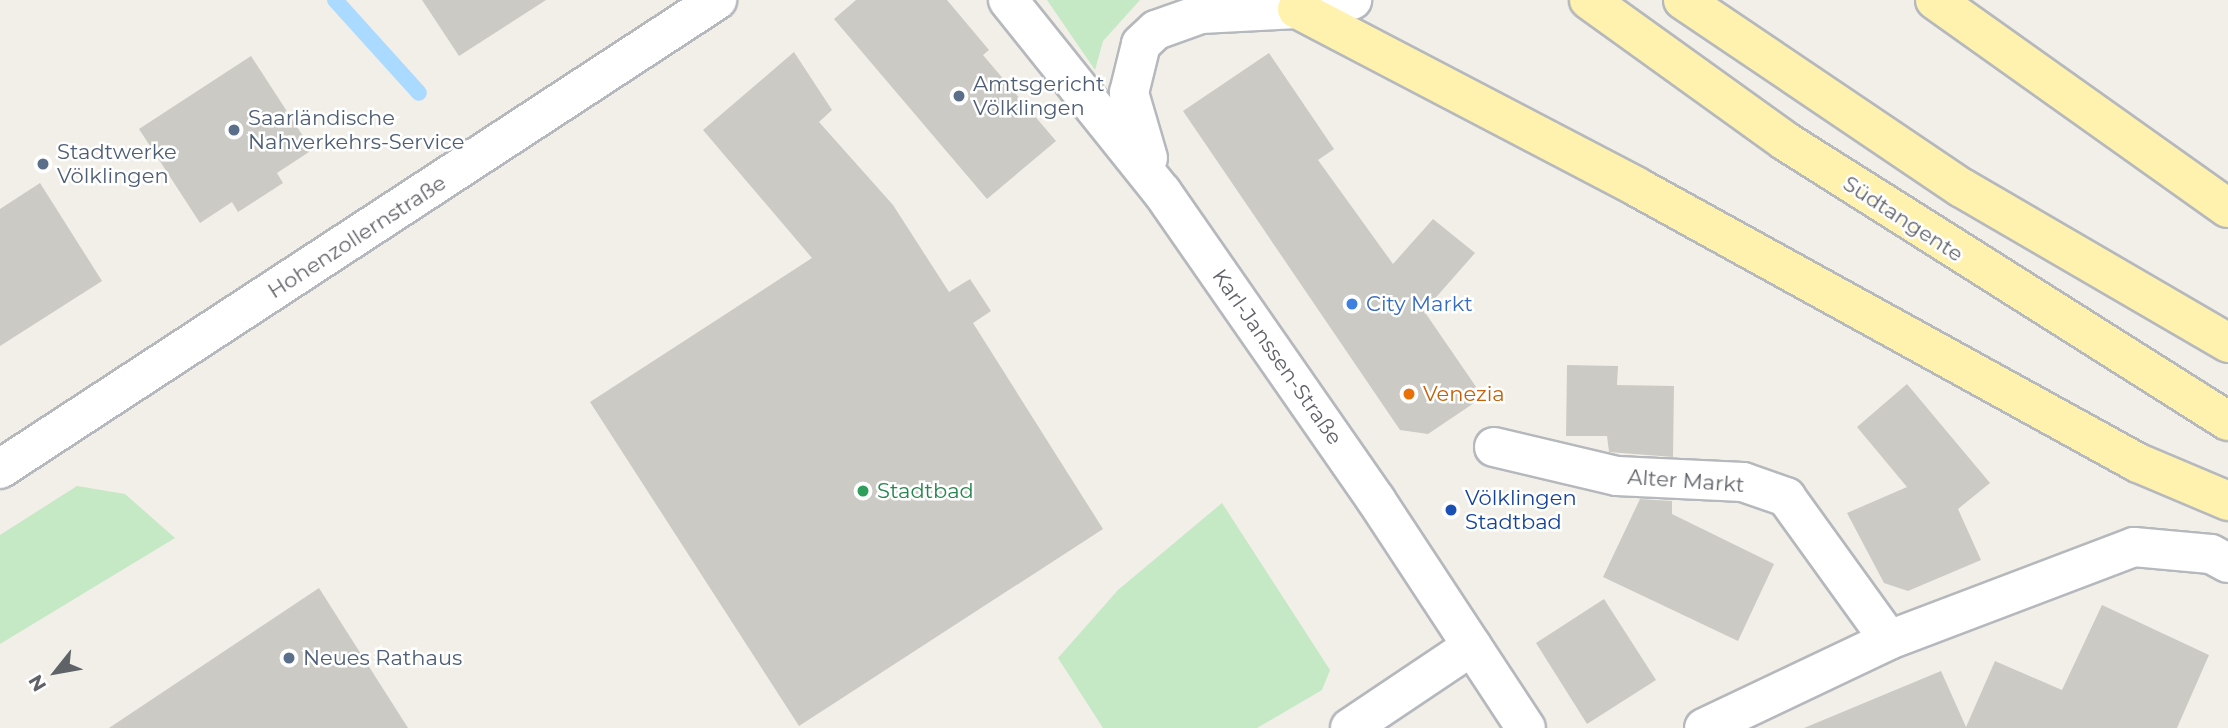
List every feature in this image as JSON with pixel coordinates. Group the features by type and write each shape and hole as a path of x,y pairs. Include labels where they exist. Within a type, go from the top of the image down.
{"main road":[{"name":"Karl-Janssen-Straße","path":"1009,0 1162,192 1526,728"},
{"path":"1242,0 1297,9 1637,187 2138,463 2228,501"},
{"path":"1162,192 1131,115 1131,67 1141,44 1156,30 1201,14 1297,9 1352,0"},
{"name":"Südtangente","path":"1589,0 1694,76 1982,270 2228,421"},
{"path":"1683,0 1962,188 2228,343"},
{"path":"1935,0 2228,208"},
{"name":"Hohenzollernstraße","path":"0,469 718,1"},
{"name":"Alter Markt","path":"1494,447 1616,476 1743,482 1786,497 1889,640"},
{"path":"1704,728 1889,640 2134,547 2211,554 2228,563"},
{"path":"1350,728 1472,646"}],"green space":[{"path":"1047,0 1140,0 1103,41 1095,70"},
{"path":"77,486 125,494 175,538 0,644 0,535"},
{"path":"1222,503 1330,670 1322,690 1257,728 1103,728 1058,658 1118,590"}],"building":[{"path":"422,0 546,0 459,56"},
{"path":"856,0 947,0 989,50 983,55 1056,141 987,199 834,19"},
{"name":"Stadtbad","path":"794,52 832,110 819,122 893,205 949,292 970,279 991,311 973,323 1103,529 799,726 590,402 812,258 703,130"},
{"path":"1269,53 1334,149 1318,160 1393,264 1433,219 1475,253 1424,311 1483,397 1428,434 1400,430 1183,111"},
{"path":"251,56 312,150 277,173 283,183 238,212 232,202 200,223 139,129"},
{"path":"40,183 102,281 0,346 0,209"},
{"path":"1567,365 1618,366 1617,385 1674,386 1673,457 1609,452 1607,436 1566,436"},
{"path":"1907,384 1990,483 1958,509 1981,560 1908,591 1884,583 1847,513 1907,487 1857,427"},
{"path":"1640,499 1672,501 1672,514 1774,564 1738,641 1603,577"},
{"name":"Neues Rathaus","path":"319,588 408,728 109,728"},
{"path":"1604,599 1656,680 1587,724 1536,643"},
{"path":"2102,605 2209,655 2177,728 1804,728 1941,671 1966,727 1995,661 2062,690"}],"waterway":[{"path":"335,0 419,93"}],"place":[{"name":"Amtsgericht Völklingen","path":"959,96"},
{"name":"Saarländische Nahverkehrs-Service","path":"234,130"},
{"name":"Stadtwerke Völklingen","path":"43,164"},
{"name":"City Markt","path":"1352,304"},
{"name":"Venezia","path":"1409,394"},
{"name":"Stadtbad","path":"863,491"},
{"name":"Völklingen Stadtbad","path":"1451,510"},
{"name":"Neues Rathaus","path":"289,658"}]}
